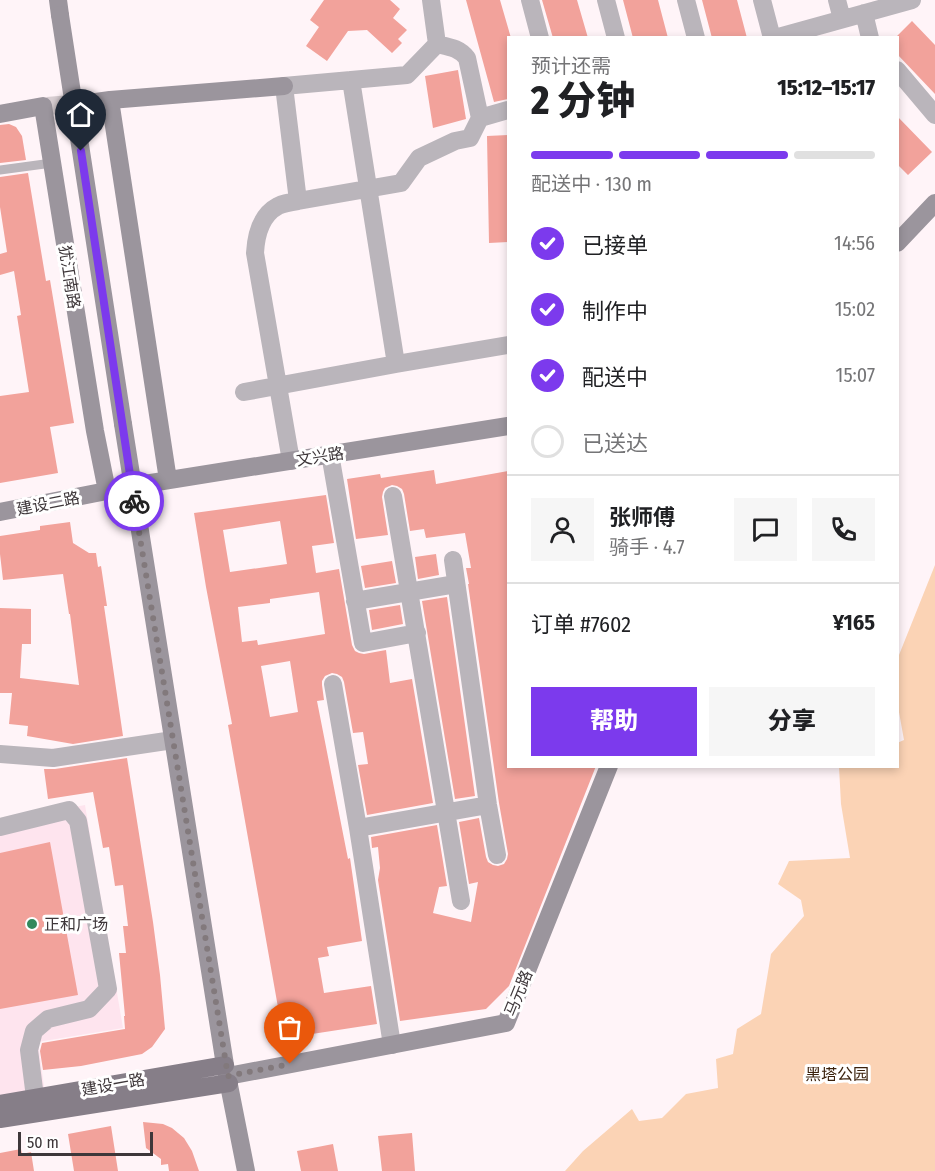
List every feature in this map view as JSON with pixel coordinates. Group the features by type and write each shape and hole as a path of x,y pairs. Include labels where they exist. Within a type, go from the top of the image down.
{"main road":[{"name":"建设一路","path":"0,1104 35,1097 227,1074"},
{"path":"0,1119 227,1074"}],"street":[{"path":"431,0 437,44"},
{"path":"530,0 539,36"},
{"path":"606,0 615,36"},
{"path":"686,0 695,36"},
{"path":"762,0 772,36"},
{"path":"837,0 842,19"},
{"path":"794,35 912,0"},
{"path":"59,7 132,486 227,1074 246,1171"},
{"path":"864,13 870,36"},
{"path":"168,480 103,101 407,75 437,44"},
{"path":"291,461 255,253 261,225 266,216 279,205 401,183 419,158 455,141 470,138 480,118 467,58 453,47 437,44"},
{"path":"899,72 935,115"},
{"path":"351,80 396,364"},
{"path":"284,86 297,201"},
{"name":"犹江南路","path":"0,114 45,106 95,431 107,491"},
{"path":"480,118 507,110"},
{"path":"899,241 935,203"},
{"path":"244,392 507,345"},
{"name":"文兴路","path":"132,486 507,426"},
{"path":"330,454 363,643 417,633"},
{"name":"建设二路","path":"0,512 132,486"},
{"path":"393,496 461,901"},
{"path":"453,560 497,855"},
{"path":"355,601 456,584"},
{"path":"333,684 392,1045"},
{"path":"0,754 53,758 173,740"},
{"name":"马元路","path":"227,1074 506,1023 608,768"},
{"path":"358,828 488,805"},
{"path":"0,827 69,810 78,821 108,989 89,1009 48,1019 34,1030 29,1050 35,1097"}],"lane":[{"path":"0,170 52,163"}],"shaded area":[{"path":"85,805 123,1028 38,1042 45,1094 0,1101 0,821"}],"green space":[{"name":"黑塔公园","path":"935,565 935,1171 565,1171 583,1151 632,1109 639,1121 662,1118 686,1094 718,1088 716,1059 733,1054 737,1029 761,1014 771,954 804,916 801,900 778,884 789,861 850,858 841,804 839,768 899,768 899,742 904,740 899,712 899,655"}],"building":[{"path":"324,0 390,0 400,9 393,18 407,30 398,39 402,43 392,53 367,30 348,31 327,61 306,46 319,27 310,20"},
{"path":"466,0 500,0 510,36 507,36 507,99 494,102"},
{"path":"542,0 577,0 587,36 552,36"},
{"path":"623,0 658,0 667,36 632,36"},
{"path":"702,0 737,0 746,36 711,36"},
{"path":"912,21 935,45 935,94 899,56 899,36 897,36"},
{"path":"458,70 466,119 433,128 425,76"},
{"path":"899,118 932,152 908,175 899,166"},
{"path":"9,124 16,127 22,136 26,160 0,163 0,125"},
{"path":"507,135 507,242 489,243 487,136"},
{"path":"28,173 46,281 50,280 74,423 50,427 58,473 0,483 0,396 29,392 17,316 21,315 14,271 0,275 0,254 7,252 0,207 0,177"},
{"path":"434,470 436,484 507,471 507,768 595,768 509,986 486,1009 400,1021 378,880 380,868 378,847 372,848 371,837 437,825 447,886 439,887 433,913 471,922 478,882 469,884 459,822 479,818 488,862 498,866 504,864 508,854 468,584 466,568 471,568 465,533 426,538 424,529 410,531 404,494 402,489 392,485 385,488 382,497 388,535 356,539 347,479 380,474 381,478"},
{"path":"326,495 334,543 312,546 316,573 339,569 355,651 364,654 386,650 390,683 412,679 433,803 367,815 358,765 368,764 363,732 353,733 342,677 332,673 325,676 322,681 324,700 317,701 348,859 350,858 362,941 327,947 329,956 318,958 324,993 371,986 377,1024 312,1034 279,1013 228,725 232,724 194,513","holes":["280,521 287,564 230,572 223,530","319,592 325,634 258,645 257,640 242,642 238,607 270,603 270,599","290,661 298,712 270,717 261,666"]},
{"path":"70,522 73,543 89,553 96,553 98,567 101,566 107,606 104,606 123,736 73,744 27,736 28,726 9,724 12,693 0,693 0,608 31,609 31,644 22,644 20,678 79,685 63,574 3,580 0,554 0,536 40,530 40,526"},
{"path":"436,554 439,575 418,579 415,557"},
{"path":"392,561 396,583 365,588 361,566"},
{"path":"447,597 475,796 455,799 422,601"},
{"path":"400,605 403,624 372,630 369,610"},
{"path":"127,758 153,922 165,1029 152,1047 142,1054 81,1066 43,1070 40,1051 42,1043 125,1029 119,953 126,953 123,926 128,926 123,885 115,886 109,847 103,848 93,792 48,799 44,769"},
{"name":"正和广场","path":"50,842 78,995 0,1009 0,853"},
{"path":"143,1122 163,1124 184,1138 192,1151 199,1171 169,1171 168,1164 161,1165 161,1159 146,1148"},
{"path":"111,1126 118,1171 74,1171 68,1134"},
{"path":"412,1133 415,1171 382,1171 378,1136"},
{"path":"333,1144 338,1171 301,1171 297,1151"},
{"path":"21,1149 22,1154 31,1152 34,1171 0,1171 0,1153"}],"tunnel":[{"path":"47,106 96,102"}],"way so far":[{"path":"134,501 228,1076 290,1064"}],"place":[{"name":"正和广场","path":"32,924"}],"route":[{"path":"81,151 134,501"}]}
